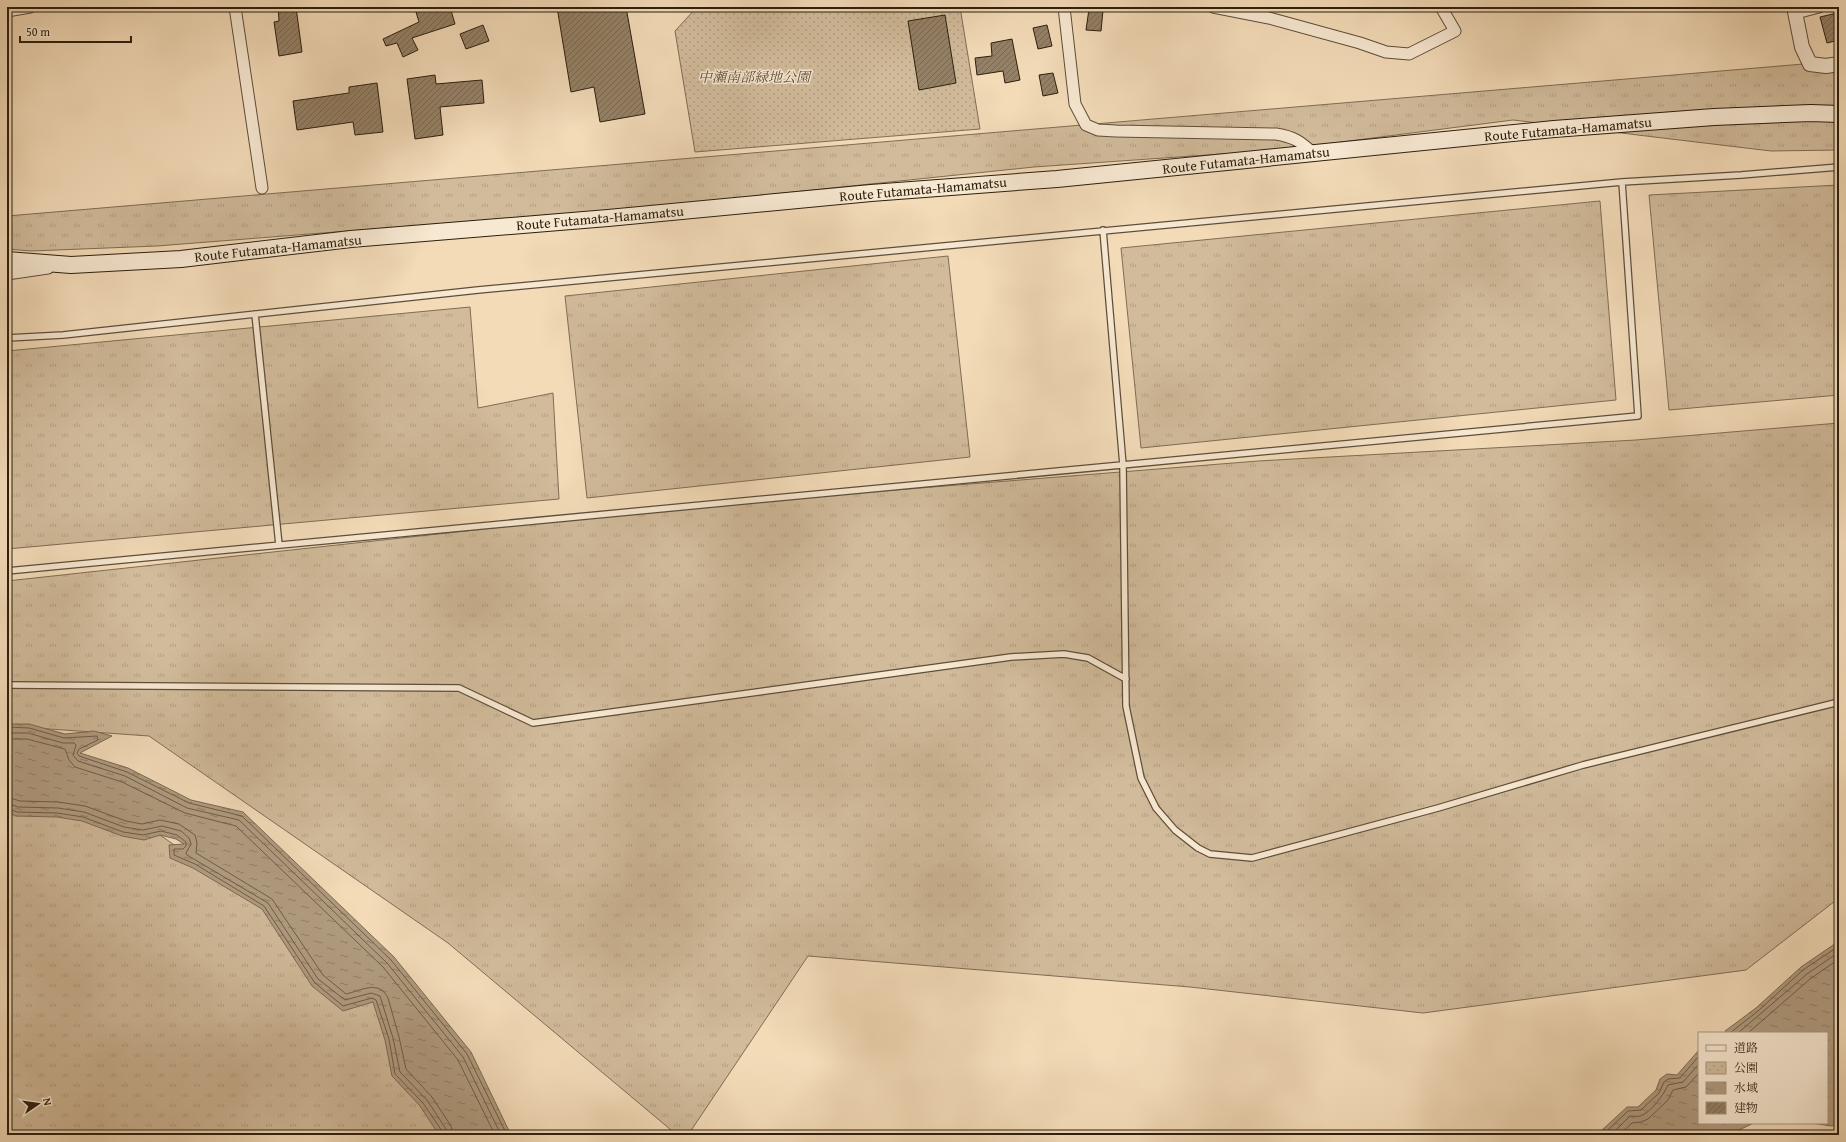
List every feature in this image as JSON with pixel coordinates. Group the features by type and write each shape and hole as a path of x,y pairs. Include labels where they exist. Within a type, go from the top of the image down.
{"main road":[{"name":"Route Futamata-Hamamatsu","path":"7,260 71,265 181,259 351,240 608,218 871,193 1081,176 1554,129 1691,118 1839,114"}],"street":[{"path":"7,11 30,7"},
{"path":"235,7 262,188"},
{"path":"1064,7 1075,104 1086,125 1098,130 1116,132 1276,134 1290,136 1301,141 1314,154"},
{"path":"1214,7 1269,18 1386,52 1409,54 1455,31 1441,7"},
{"path":"1819,7 1795,10 1802,46 1810,64 1826,66 1839,64"},
{"path":"7,274 71,265"}],"lane":[{"path":"7,338 62,335 486,289 1103,230 1622,182 1741,175 1839,167"},
{"path":"7,571 1638,416 1622,182"},
{"path":"1103,230 1123,465 1126,706 1141,778 1156,808 1174,830 1198,848 1210,854 1252,858 1438,808 1583,765 1839,702"},
{"path":"255,314 279,545"},
{"path":"7,685 459,688 532,723 1011,657 1064,654 1088,658 1126,679"}],"green space":[{"name":"中瀬南部緑地公園","path":"697,7 960,7 980,129 695,152 675,31"},
{"path":"1839,61 1839,150 1771,151 1513,120 1279,150 1034,167 640,208 157,246 31,251 7,249 7,216"},
{"path":"1839,185 1839,395 1669,410 1649,195"},
{"path":"1600,201 1616,400 1141,448 1121,248"},
{"path":"948,256 970,457 587,498 565,296"},
{"path":"470,307 478,408 553,393 559,499 7,549 7,351"},
{"path":"1839,423 1839,898 1746,970 1423,1013 1190,987 808,956 688,1135 677,1135 448,943 149,736 7,726 7,581 695,506 1258,461 1636,440"},
{"path":"7,796 160,835 373,984 446,1135 7,1135"}],"water":[{"path":"7,724 29,724 65,734 94,731 112,736 80,753 128,768 191,800 243,812 394,957 471,1052 511,1135 439,1135 420,1106 392,1076 385,1040 373,1002 343,1011 312,986 262,909 193,868 170,858 169,845 184,844 176,839 160,835 144,840 122,836 82,821 57,817 16,816 7,812"},
{"path":"1839,941 1839,1125 1831,1126 1818,1124 1828,1124 1828,1032 1725,1031 1756,1008 1801,967"},
{"path":"1698,1051 1698,1124 1752,1124 1728,1135 1602,1135 1601,1131 1627,1107 1638,1107 1656,1090 1660,1079 1667,1074 1677,1075"}],"building":[{"path":"278,7 296,7 302,52 279,56 274,22 279,21"},
{"path":"432,7 450,7 455,24 412,38 418,50 403,57 397,43 386,46 383,39 419,22 416,12"},
{"path":"557,7 626,7 645,114 600,122 594,87 571,92"},
{"path":"1089,9 1103,10 1101,31 1086,30"},
{"path":"1837,13 1839,21 1839,40 1827,43 1820,17"},
{"path":"945,15 956,83 919,90 908,21"},
{"path":"483,25 489,41 466,49 460,34"},
{"path":"1047,25 1052,46 1038,49 1033,28"},
{"path":"1012,39 1020,80 1005,83 1003,71 977,75 975,58 992,56 991,43"},
{"path":"1053,73 1058,93 1043,96 1039,75"},
{"path":"435,75 436,84 482,80 484,103 440,107 443,135 415,139 407,79"},
{"path":"377,83 383,132 355,135 353,122 297,130 293,101 349,93 349,87"}]}
